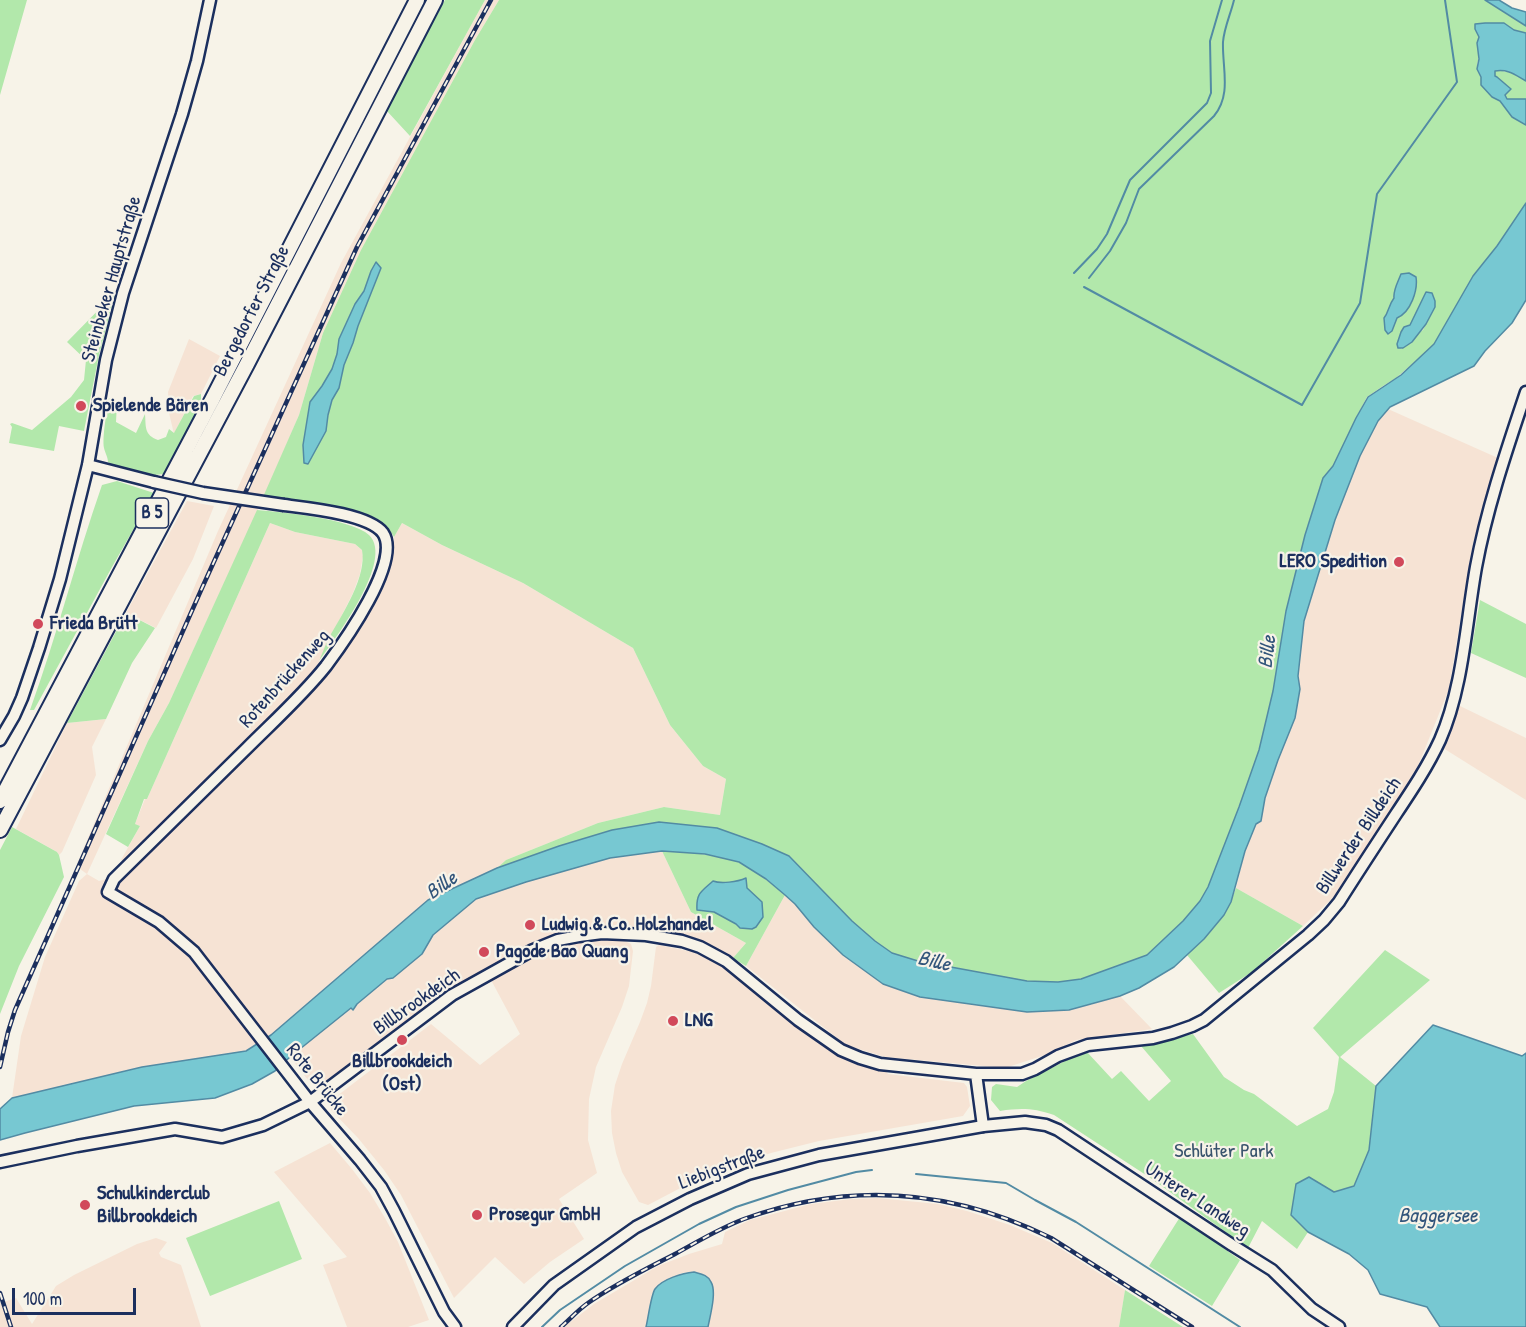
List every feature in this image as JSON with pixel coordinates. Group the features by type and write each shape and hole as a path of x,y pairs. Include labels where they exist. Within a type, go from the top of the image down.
{"highway":[{"name":"Bergedorfer Straße","path":"0,801 218,390 417,0"},
{"name":"Bergedorfer Straße","path":"0,830 247,364 435,0"}],"street":[{"name":"Steinbeker Hauptstraße","path":"0,740 22,699 60,579 88,465 106,360 123,293 182,114 197,61 210,0"},
{"name":"Billwerder Billdeich","path":"976,1074 1022,1074 1058,1056 1088,1045 1153,1038 1192,1026 1204,1020 1308,935 1339,902 1421,776 1440,740 1457,684 1476,565 1486,524 1526,392"},
{"name":"Rotenbrückenweg","path":"88,465 203,493 335,513 369,522 386,538 387,552 383,569 359,618 348,637 324,668 294,701 114,879 108,892"},
{"name":"Rote Brücke","path":"108,892 159,922 194,952 282,1067 381,1187 444,1312 456,1327"},
{"name":"Billbrookdeich","path":"0,1162 175,1129 222,1137 263,1125 310,1102 452,995 558,940 602,933 660,937 700,947 726,961 798,1020 841,1050 860,1058 880,1064 976,1074"},
{"path":"976,1074 983,1126"},
{"name":"Liebigstraße","path":"513,1327 554,1284 636,1227 690,1198 748,1174 819,1155 983,1126 1025,1122"},
{"name":"Unterer Landweg","path":"1025,1122 1046,1125 1058,1130 1272,1270 1312,1309 1339,1327"}],"shaded area":[{"path":"485,0 499,0 361,250 323,333 299,415 269,486 87,874 77,864 218,531 341,263"},
{"path":"189,339 220,356 201,394 193,396 174,434 169,413 168,392"},
{"path":"1388,409 1498,458 1473,543 1449,689 1416,771 1337,894 1303,926 1236,888 1245,851 1256,823 1261,821 1265,798 1295,718 1300,689 1298,676 1304,621 1335,520 1360,456 1378,421"},
{"path":"187,501 214,506 193,559 156,628 126,613"},
{"path":"270,523 295,532 355,544 362,550 360,574 353,593 319,661 328,676 364,620 390,566 394,537 402,523 442,545 523,583 633,648 670,725 703,766 726,779 720,815 664,807 598,823 506,860 497,868 428,900 271,1035 246,1051 142,1067 12,1098 21,1036 45,957 79,881 87,874 99,881 107,879 124,862 121,860 140,826 135,824 145,799 147,799"},
{"path":"1458,705 1526,738 1526,800 1443,748"},
{"path":"106,719 92,747 96,775 59,855 16,829 67,723"},
{"path":"662,851 691,912 746,943 733,958 705,943 652,929 602,926 579,929 538,941 446,991 325,1082 308,1080 290,1057 351,1008 353,1009 387,979 394,978 428,944 433,935 476,899 610,858"},
{"path":"785,895 843,955 920,997 1027,1012 1093,1004 1120,996 1152,1029 1076,1040 1048,1054 1005,1068 885,1057 846,1045 746,966"},
{"path":"596,940 623,940 631,944 633,951 629,986 596,1067 589,1099 588,1140 597,1173 559,1199 584,1239 550,1262 524,1284 495,1257 454,1298 401,1195 358,1138 331,1110 333,1099 431,1024 480,1065 520,1034 491,980 550,950"},
{"path":"659,945 693,952 729,970 799,1029 839,1055 862,1066 886,1071 888,1074 964,1083 967,1087 970,1106 963,1116 819,1141 771,1153 690,1183 648,1205 639,1202 622,1172 616,1153 611,1111 615,1085 622,1064 647,1003 656,947"},
{"path":"330,1143 370,1193 385,1218 398,1242 429,1320 408,1327 347,1327 323,1265 347,1257 274,1172"},
{"path":"878,1198 938,1204 967,1211 1010,1225 1052,1243 1125,1290 1119,1327 708,1327 713,1297 705,1275 694,1272 682,1273 654,1289 646,1327 564,1327 594,1304 658,1266 722,1244 725,1232 750,1220 811,1204"},
{"path":"156,1238 167,1242 159,1253 161,1257 181,1265 201,1327 0,1327 0,1303 16,1298 32,1324 56,1286 137,1244"}],"green space":[{"path":"0,0 27,0 0,95"},
{"path":"445,0 485,0 410,136 386,110"},
{"path":"499,0 1489,0 1526,16 1526,33 1501,23 1476,24 1475,29 1479,37 1477,66 1481,85 1500,101 1512,117 1526,125 1526,222 1435,344 1396,378 1367,397 1333,466 1323,478 1305,535 1286,611 1273,691 1259,750 1239,807 1208,888 1200,901 1183,921 1147,955 1081,980 1058,982 1027,981 918,961 892,953 875,941 852,921 789,856 717,828 559,846 497,868 506,860 598,823 664,807 720,815 726,779 703,766 670,725 633,648 523,583 442,545 402,523 394,537 383,523 369,515 263,497 299,415 323,333 361,250","holes":["1426,292 1428,320 1423,330 1401,349 1398,340 1410,325"]},
{"path":"1497,70 1513,73 1526,81 1526,99 1507,99 1505,95 1511,89 1495,76"},
{"path":"115,293 99,355 84,431 59,426 54,451 9,443 12,427 10,424 32,430 71,397 84,380 86,360 67,342"},
{"path":"201,394 201,403 164,474 154,475 108,462 104,443 109,398 117,403 116,422 136,433 145,414 148,433 158,440 166,437 169,429 174,433 194,396"},
{"path":"117,481 154,493 34,710 30,710 102,485"},
{"path":"257,510 316,517 360,529 369,535 375,547 369,580 349,618 319,661 358,582 363,560 362,550 355,544 295,532 270,523 147,799 144,799 135,824 140,826 128,847 106,834"},
{"path":"1480,600 1526,624 1526,678 1471,653"},
{"path":"126,613 155,628 132,663 106,719 67,723"},
{"path":"12,827 57,852 64,877 19,966 0,1014 0,850"},
{"path":"662,851 710,855 738,862 756,872 785,895 746,966 733,958 746,943 691,912"},
{"path":"1236,888 1303,926 1252,972 1219,993 1187,955 1222,917"},
{"name":"Schlüter Park","path":"1385,950 1430,980 1340,1057 1376,1086 1369,1150 1354,1186 1334,1192 1309,1177 1291,1215 1308,1232 1297,1249 1262,1221 1248,1248 1149,1177 1054,1115 1027,1109 1000,1111 991,1100 992,1087 996,1084 1017,1087 1087,1052 1112,1079 1121,1071 1149,1101 1171,1081 1141,1046 1193,1034 1224,1077 1254,1094 1297,1126 1328,1109 1334,1092 1339,1057 1313,1028"},
{"path":"279,1201 302,1259 210,1296 186,1238"},
{"path":"1180,1217 1240,1260 1212,1306 1149,1266"},
{"path":"1125,1290 1183,1327 1119,1327"}],"water":[{"path":"1485,0 1499,0 1512,8 1526,12 1526,26"},
{"path":"1504,23 1514,30 1526,33 1526,81 1504,71 1495,71 1495,76 1511,89 1505,95 1507,99 1526,99 1526,125 1512,117 1500,101 1492,97 1481,85 1481,77 1477,69 1479,37 1475,24"},
{"path":"1526,203 1526,300 1512,323 1474,366 1390,407 1378,421 1360,456 1335,520 1304,621 1298,676 1300,689 1295,718 1265,798 1261,821 1256,824 1245,851 1231,902 1224,915 1204,939 1174,967 1139,988 1120,996 1069,1010 1027,1012 920,997 883,984 843,955 785,895 766,879 739,862 705,854 662,851 610,858 476,899 433,935 422,954 393,978 387,979 353,1010 351,1008 275,1071 252,1084 215,1098 134,1106 0,1140 0,1109 12,1098 142,1067 246,1051 271,1035 428,900 497,868 559,846 612,830 659,822 717,828 789,856 852,921 875,941 892,953 918,961 1027,981 1058,982 1081,979 1147,955 1183,921 1200,901 1208,887 1239,807 1259,750 1273,691 1286,611 1305,535 1323,478 1333,466 1368,397 1401,375 1434,344 1473,276"},
{"path":"376,262 381,268 344,365 339,388 332,400 326,431 308,464 304,463 303,445 310,402 332,369 339,339"},
{"path":"1409,273 1416,277 1416,288 1410,306 1397,318 1392,331 1388,334 1385,330 1384,318 1394,298 1401,274"},
{"path":"1426,292 1432,293 1435,307 1426,324 1412,342 1403,348 1398,348 1401,332 1404,327 1410,325"},
{"path":"746,878 747,888 762,902 763,917 756,927 740,928 714,912 697,910 698,896 713,881 729,882"},
{"name":"Baggersee","path":"1433,1025 1522,1056 1526,1053 1526,1327 1440,1327 1427,1307 1380,1294 1368,1270 1349,1254 1308,1232 1291,1215 1296,1184 1309,1177 1334,1192 1354,1186 1369,1150 1376,1086"},
{"path":"694,1272 706,1276 713,1286 708,1327 646,1327 651,1302 658,1285 679,1275"}],"waterway":[{"path":"1074,273 1097,249 1107,234 1130,180 1207,103 1211,93 1210,41 1222,0"},
{"path":"1089,278 1110,251 1126,223 1139,189 1220,108 1225,80 1224,37 1234,0"},
{"path":"1084,287 1302,405 1360,303 1377,194 1457,82 1445,0"},
{"path":"542,1327 560,1310 625,1266 699,1224 736,1207 788,1190 872,1170"},
{"path":"916,1174 1006,1183 1076,1222 1240,1327"}],"railway":[{"path":"0,1067 15,1010 202,588 357,247 491,0"},
{"path":"561,1327 584,1306 609,1289 709,1235 744,1219 783,1207 822,1199 861,1195 938,1200 976,1209 1014,1222 1051,1238 1192,1327"},
{"path":"0,1293 11,1327"}],"place":[{"name":"Spielende Bären","path":"81,406"},
{"name":"LERO Spedition","path":"1399,562"},
{"name":"Frieda Brütt","path":"38,624"},
{"name":"Ludwig & Co. Holzhandel","path":"530,925"},
{"name":"Pagode Bao Quang","path":"484,952"},
{"name":"LNG","path":"673,1021"},
{"name":"Billbrookdeich (Ost)","path":"402,1040"},
{"name":"Schulkinderclub Billbrookdeich","path":"85,1205"},
{"name":"Prosegur GmbH","path":"477,1215"}],"water label":[{"name":"Bille","path":"1268,652"},
{"name":"Bille","path":"442,886"},
{"name":"Bille","path":"934,962"}]}
